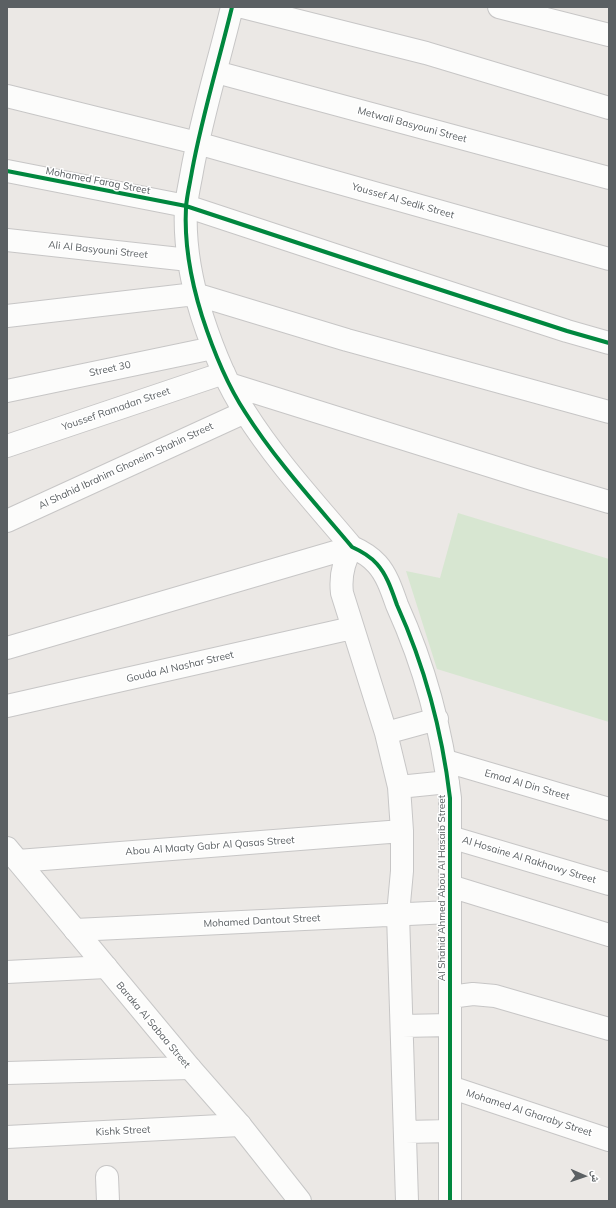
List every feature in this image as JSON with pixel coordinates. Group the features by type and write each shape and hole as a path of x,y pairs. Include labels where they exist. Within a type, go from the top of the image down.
{"street":[{"name":"Al Shahid Ahmed Abou Al Hasaib Street","path":"232,7 197,143 186,206 186,233 195,294 213,348 227,378 245,412 270,449 352,547 370,557 384,573 407,627 423,671 437,719 447,772 450,798 450,1201"},
{"path":"243,7 426,53 609,108"},
{"path":"499,7 609,35"},
{"name":"Metwali Basyouni Street","path":"216,72 609,178"},
{"name":"Youssef Al Sedik Street","path":"7,96 197,143 609,259"},
{"name":"Mohamed Farag Street","path":"7,171 186,206 402,278 609,343"},
{"name":"Ali Al Basyouni Street","path":"7,240 189,260"},
{"path":"7,316 195,294 347,340 609,412"},
{"name":"Street 30","path":"7,391 213,348"},
{"path":"227,378 532,479 609,502"},
{"name":"Youssef Ramadan Street","path":"7,446 227,378"},
{"name":"Al Shahid Ibrahim Ghoneim Shahin Street","path":"7,521 245,412"},
{"path":"352,547 342,569 342,593 386,733 399,787 402,831 402,870 398,914 407,1201"},
{"path":"7,648 352,547"},
{"name":"Gouda Al Nashar Street","path":"7,706 352,628"},
{"path":"386,733 437,719"},
{"path":"399,787 447,772"},
{"name":"Emad Al Din Street","path":"447,772 609,809"},
{"name":"Abou Al Maaty Gabr Al Qasas Street","path":"12,855 402,831"},
{"name":"Al Hosaine Al Rakhawy Street","path":"450,837 609,884"},
{"name":"Baraka Al Sabaa Street","path":"12,855 190,1068 240,1125 300,1201"},
{"path":"450,886 609,935"},
{"name":"Mohamed Dantout Street","path":"75,930 450,912"},
{"path":"7,972 106,968"},
{"path":"450,997 473,994 495,996 609,1029"},
{"path":"402,1026 450,1025"},
{"path":"7,1073 190,1068"},
{"name":"Mohamed Al Gharaby Street","path":"450,1087 609,1140"},
{"name":"Kishk Street","path":"7,1137 240,1125"},
{"path":"405,1132 450,1131"},
{"path":"107,1177 108,1201"}],"green space":[{"path":"458,513 609,559 609,722 437,669 406,571 440,578"}],"cycle path":[{"path":"232,7 196,150 187,198 186,235 189,262 202,316 215,354 238,401 270,448 310,498 352,547 371,559 384,573 416,652 431,700 447,773 450,798 450,1201"},
{"path":"7,171 186,206 567,331 609,343"}]}
